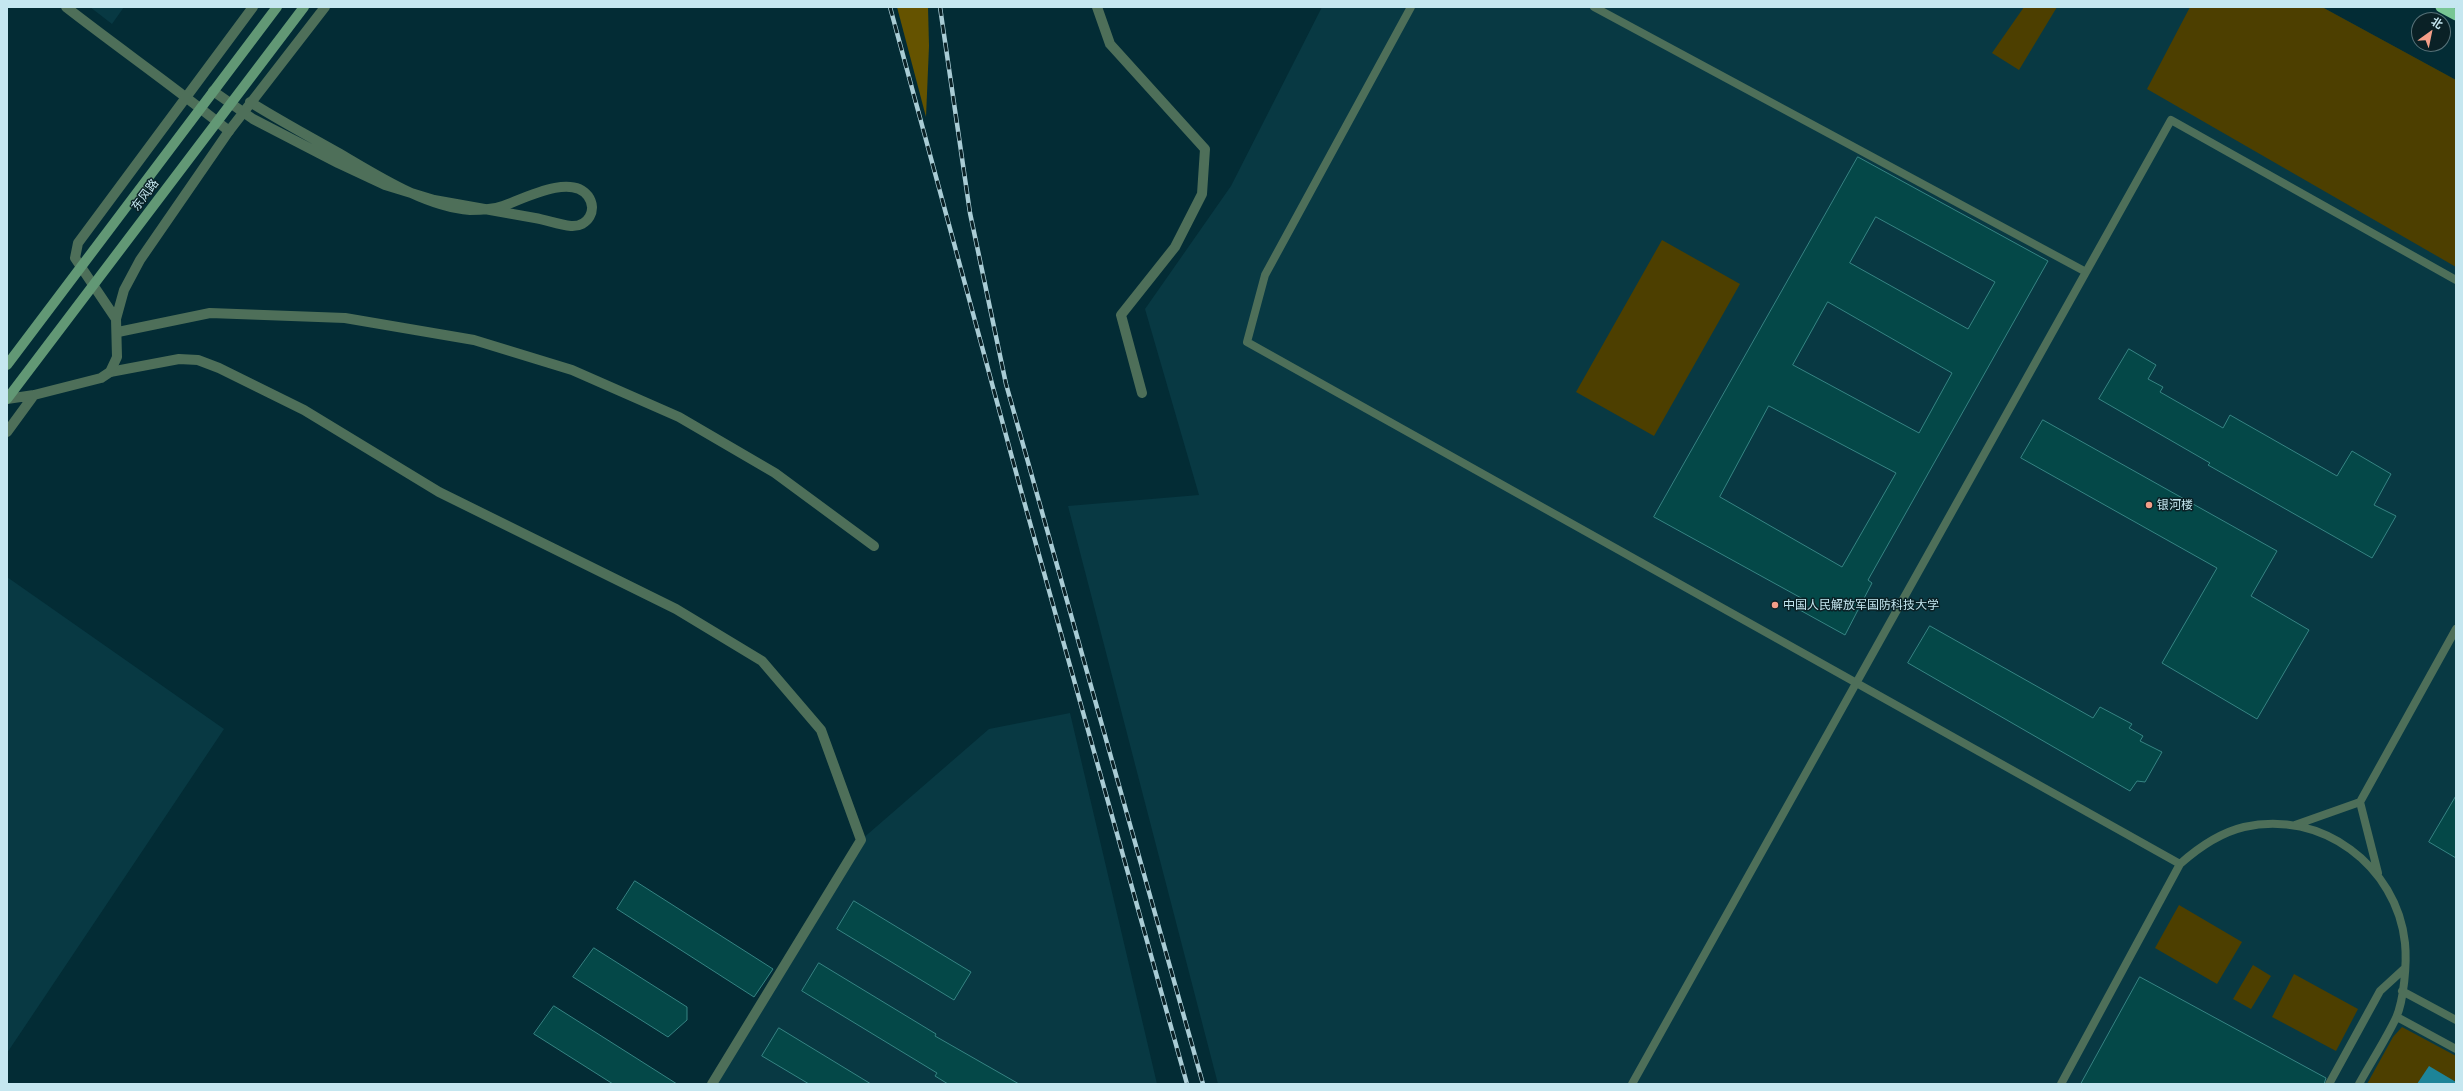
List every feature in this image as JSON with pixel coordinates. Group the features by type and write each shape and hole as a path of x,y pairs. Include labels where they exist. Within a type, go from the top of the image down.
{"highway":[{"path":"2441,7 2456,15"}],"main road":[{"name":"东风路","path":"7,364 276,7"},
{"name":"东风路","path":"7,399 304,7"}],"street":[{"path":"66,7 154,75 186,96 229,131"},
{"path":"116,319 75,258 78,242 253,7"},
{"path":"110,372 117,357 118,332 116,319 124,290 140,260 250,102 325,7"},
{"path":"1097,7 1110,44 1205,149 1202,194 1175,247 1121,315 1142,393"},
{"path":"213,91 253,119 385,185 449,206 470,210 501,206 556,187 576,187 588,196 592,210 589,219 584,224 571,226 536,218 425,198 382,178 250,102"},
{"path":"118,332 210,314 346,318 474,340 572,370 679,417 775,473 874,546"},
{"path":"7,399 34,395 101,378 110,372 179,359 198,360 219,368 304,410 439,492 676,609 762,662 822,730 861,840 712,1084"},
{"path":"7,432 34,395"}],"lane":[{"path":"1411,7 1265,275 1247,342 1857,685 2180,864"},
{"path":"1594,7 1817,125 2086,272"},
{"path":"1632,1084 1857,685 2171,120 2456,280"},
{"path":"2294,825 2360,802 2456,629"},
{"path":"2360,802 2378,875"},
{"path":"2061,1084 2180,864 2199,847 2233,830 2269,823 2294,825 2318,831 2341,842 2361,856 2378,875 2391,896 2400,919 2405,944 2402,991 2397,1017 2359,1084"},
{"path":"2329,1084 2380,991 2404,968"},
{"path":"2402,991 2456,1020"},
{"path":"2397,1017 2456,1049"}],"shaded area":[{"path":"90,7 124,7 112,24"},
{"path":"897,7 928,7 929,46 926,117"},
{"name":"中国人民解放军国防科技大学","path":"1322,7 2322,7 2456,80 2456,1084 1218,1084 1068,506 1199,495 1145,309 1231,186"},
{"path":"2024,7 2057,7 2019,70 1992,53"},
{"path":"2190,7 2322,7 2456,80 2456,267 2147,89"},
{"path":"1662,240 1740,284 1654,436 1576,392"},
{"path":"7,577 224,729 7,1053"},
{"path":"1070,713 1157,1084 712,1084 861,840 989,729"},
{"path":"2179,905 2242,942 2217,984 2155,948"},
{"path":"2253,965 2271,976 2251,1009 2233,999"},
{"path":"2294,974 2358,1009 2336,1051 2272,1017"},
{"path":"2402,1027 2456,1056 2456,1084 2367,1084 2393,1037"}],"water":[{"path":"2429,1066 2456,1082 2456,1084 2417,1084"}],"building":[{"path":"1858,157 2048,261 1868,580 1872,583 1845,635 1798,609 1803,599 1654,517","holes":["1876,217 1995,282 1968,329 1850,263","1828,302 1952,373 1919,433 1793,365","1769,406 1896,473 1842,567 1720,497"]},
{"path":"2129,349 2156,365 2148,379 2163,387 2160,392 2223,428 2230,415 2337,476 2352,451 2391,474 2374,505 2396,516 2372,558 2208,465 2210,463 2099,399"},
{"path":"2043,420 2277,551 2251,596 2309,630 2257,719 2162,663 2217,568 2021,458"},
{"path":"1930,626 2093,718 2100,707 2132,724 2129,728 2143,736 2140,741 2162,752 2145,782 2137,781 2130,791 1908,663"},
{"path":"2456,796 2456,858 2429,842"},
{"path":"635,881 773,969 754,997 617,909"},
{"path":"854,901 971,972 954,1000 837,929"},
{"path":"594,948 687,1007 687,1020 668,1037 573,977"},
{"path":"819,963 936,1034 935,1036 1019,1084 948,1084 935,1076 937,1073 802,991"},
{"path":"2140,977 2326,1078 2324,1084 2081,1084"},
{"path":"554,1006 677,1084 613,1084 534,1034"},
{"path":"779,1028 871,1084 809,1084 762,1056"}],"railway":[{"path":"890,7 1020,487 1187,1084"},
{"path":"940,7 970,213 1006,384 1203,1084"}],"place":[{"name":"银河楼","path":"2149,505"},
{"name":"中国人民解放军国防科技大学","path":"1775,605"}]}
